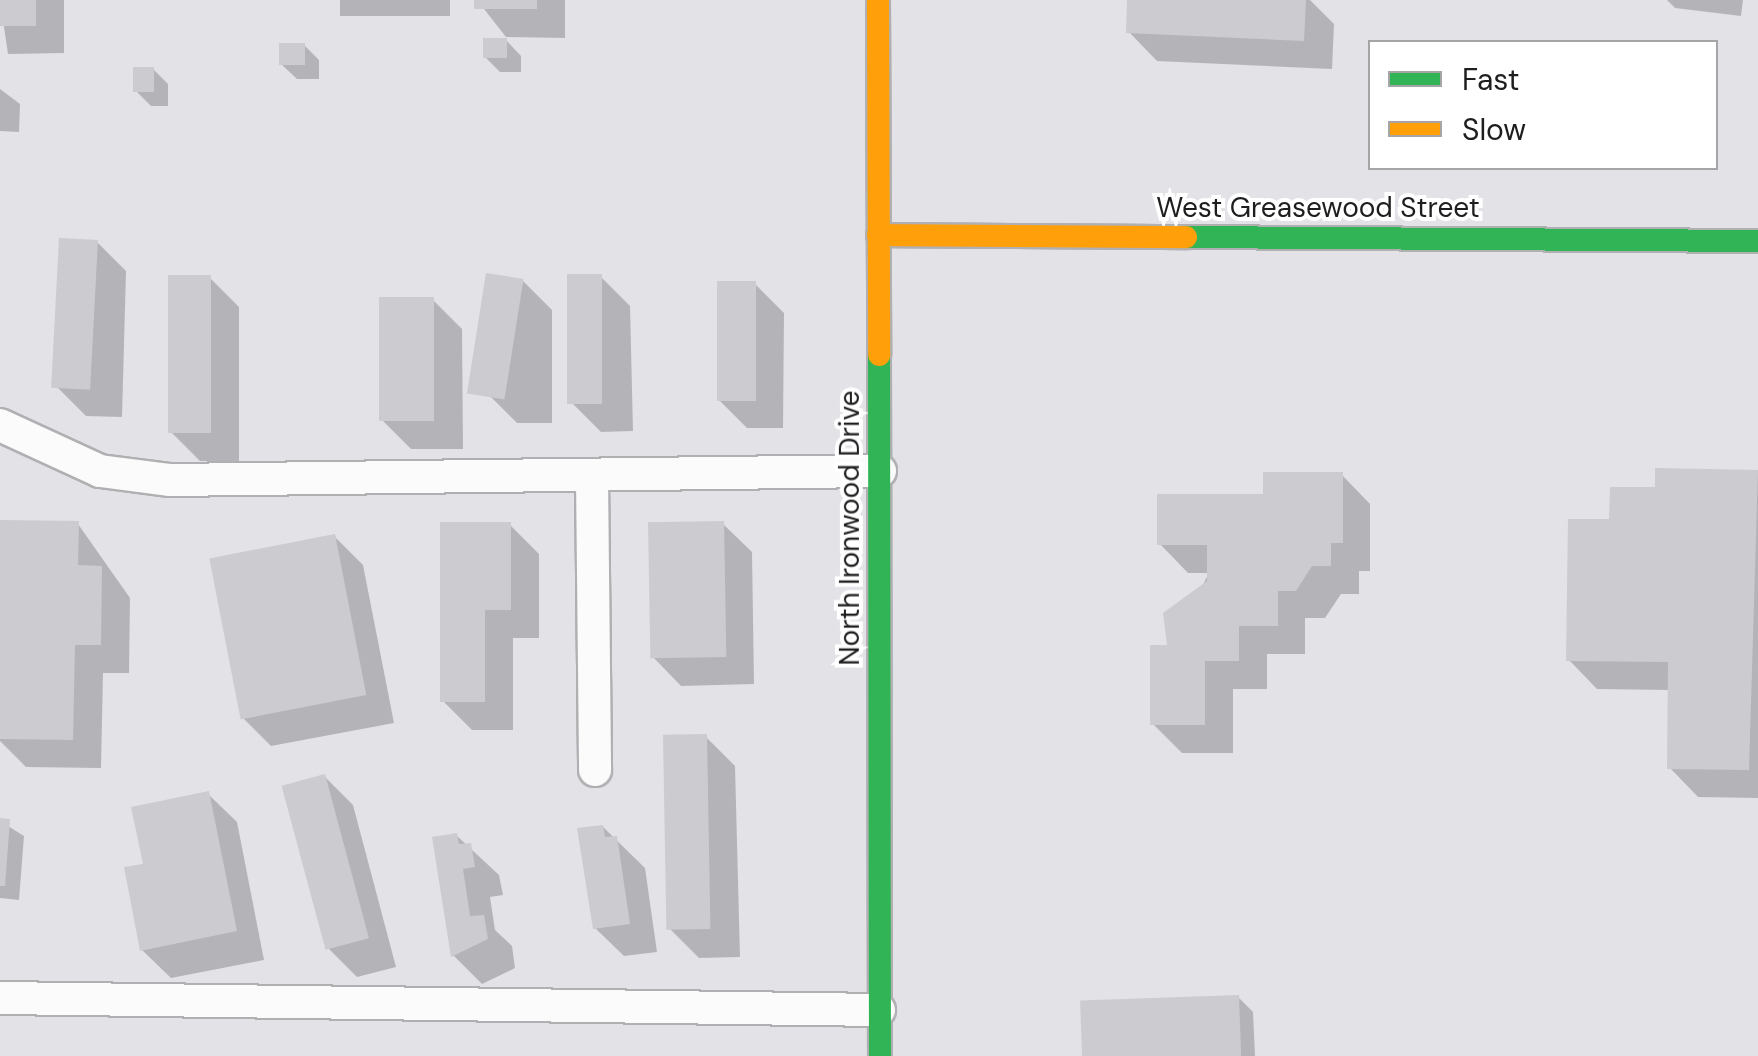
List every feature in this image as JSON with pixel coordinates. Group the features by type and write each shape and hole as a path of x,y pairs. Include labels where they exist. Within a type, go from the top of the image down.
{"street":[{"name":"North Ironwood Drive","path":"878,0 880,1056"},
{"name":"West Greasewood Street","path":"878,235 1758,241"}],"lane":[{"path":"0,425 100,471 170,480 880,471"},
{"path":"592,476 595,770"},
{"path":"0,998 879,1010"}],"building":[{"path":"0,0 36,0 36,26 0,26"},
{"path":"474,0 537,0 537,9 474,9"},
{"path":"1127,0 1306,0 1304,41 1126,33"},
{"path":"483,38 507,38 507,58 483,58"},
{"path":"279,43 305,43 305,65 279,65"},
{"path":"133,67 154,67 154,92 133,92"},
{"path":"59,238 98,240 90,390 51,388"},
{"path":"486,273 524,279 504,399 467,393"},
{"path":"567,274 602,274 602,404 567,404"},
{"path":"168,275 211,275 211,433 168,433"},
{"path":"717,281 756,281 756,401 717,401"},
{"path":"379,297 434,297 434,421 379,421"},
{"path":"1655,468 1758,470 1749,770 1667,769 1668,662 1566,661 1568,519 1609,519 1610,487 1655,487"},
{"path":"1263,472 1343,472 1343,543 1331,543 1331,566 1312,566 1296,591 1278,591 1278,626 1239,626 1239,661 1205,661 1205,725 1150,725 1150,645 1167,645 1163,613 1207,581 1207,545 1157,545 1157,494 1263,494"},
{"path":"0,520 79,521 78,565 102,566 101,645 75,645 73,740 0,739"},
{"path":"724,521 726,657 650,658 648,522"},
{"path":"440,522 511,522 511,610 485,610 485,702 440,702"},
{"path":"335,534 366,695 241,719 209,558"},
{"path":"707,734 710,929 666,930 663,735"},
{"path":"325,774 369,938 326,950 282,786"},
{"path":"209,791 237,931 140,951 124,867 143,864 131,807"},
{"path":"0,818 10,819 5,886 0,886"},
{"path":"603,825 605,837 617,836 630,924 593,929 577,828"},
{"path":"457,833 459,844 471,843 475,867 463,869 470,916 484,915 488,939 451,957 432,837"},
{"path":"1239,995 1241,1056 1082,1056 1080,1001"}],"traffic: fast":[{"path":"1186,237 1758,241"},
{"path":"879,355 880,1056"}],"traffic: slow":[{"path":"878,0 879,355"},
{"path":"878,235 1186,237"}]}
